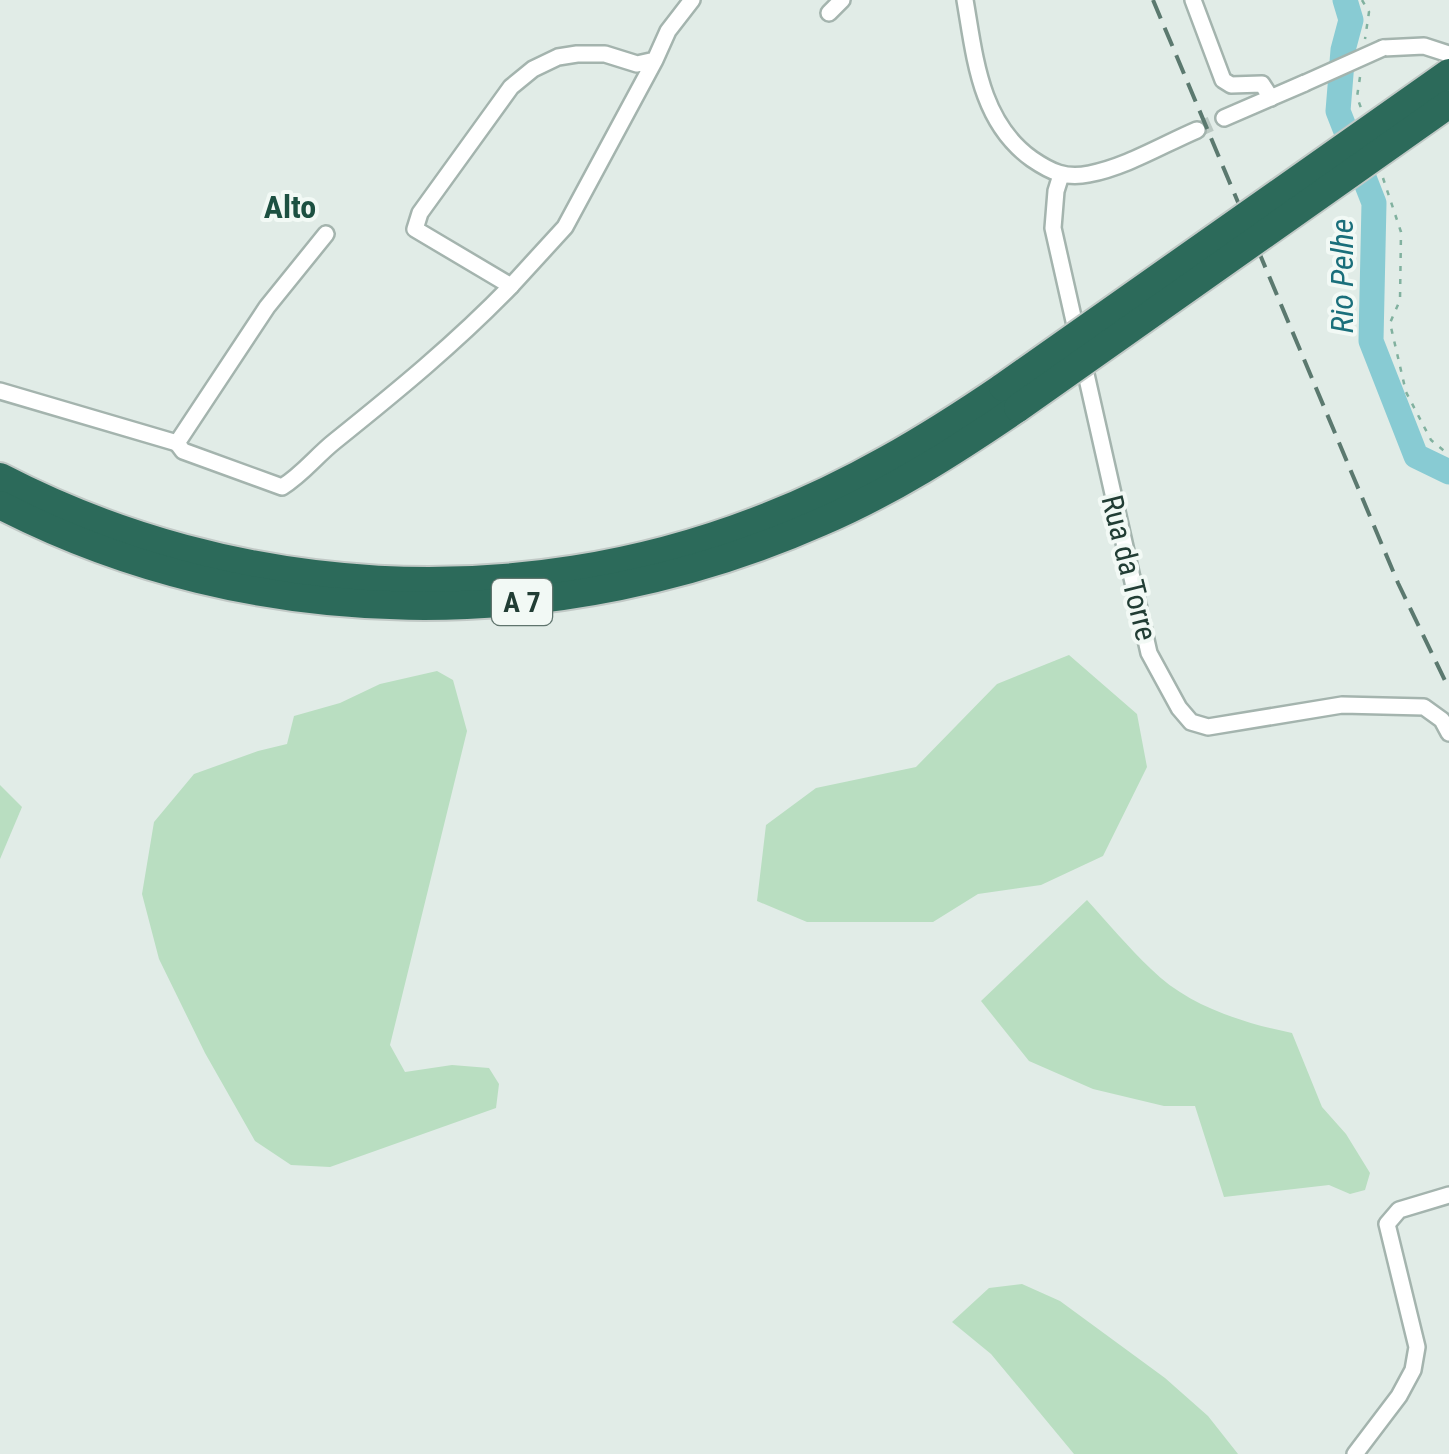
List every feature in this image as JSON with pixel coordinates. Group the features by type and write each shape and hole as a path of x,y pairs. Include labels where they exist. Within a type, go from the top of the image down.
{"highway":[{"name":"A 7","path":"0,506 111,553 251,590 367,605 512,603 584,594 655,579 767,544 886,490 1449,73"},
{"name":"A 7","path":"0,477 72,512 129,532 255,566 368,580 498,579 677,548 763,519 1011,398 1449,104"}],"street":[{"path":"0,391 177,443 183,451 220,467 282,488 464,334 564,227 668,32 692,0"},
{"path":"829,13 842,0"},
{"path":"965,0 981,85 990,110 1013,144 1044,167 1061,176 1088,174 1196,130"},
{"path":"1194,0 1223,80 1231,85 1262,84 1271,98"},
{"path":"1224,118 1383,48 1424,46 1449,54"},
{"path":"511,286 414,229 420,213 512,87 534,69 558,57 577,54 605,54 637,64 655,60"},
{"name":"Rua da Torre","path":"1061,176 1053,228 1110,490 1150,653 1180,708 1191,722 1208,727 1342,705 1424,707 1442,720 1449,734"},
{"path":"177,443 268,307 326,234"},
{"path":"1355,1454 1398,1396 1412,1370 1417,1347 1387,1224 1399,1210 1449,1195"}],"path":[{"path":"1362,0 1369,12 1364,46"},
{"path":"1362,63 1357,97 1363,114"},
{"path":"1379,164 1400,232 1400,300 1390,323 1406,392 1431,440 1449,456"}],"green space":[{"path":"1069,655 1137,714 1147,767 1103,856 1041,885 978,894 933,922 807,922 757,901 766,825 816,788 916,767 997,684"},
{"path":"437,671 453,680 467,731 390,1045 405,1072 452,1065 489,1068 499,1084 496,1108 330,1167 291,1165 255,1141 205,1053 159,959 142,894 154,822 194,774 287,744 294,716 340,703 380,684"},
{"path":"0,785 22,807 0,859"},
{"path":"1087,900 1143,961 1182,993 1236,1018 1292,1033 1322,1107 1346,1134 1370,1173 1365,1190 1350,1194 1329,1185 1224,1197 1195,1106 1164,1106 1093,1089 1029,1061 981,1001"},
{"path":"1022,1284 1060,1301 1165,1378 1208,1416 1238,1454 1074,1454 991,1354 952,1322 989,1288"}],"waterway":[{"name":"Rio Pelhe","path":"1345,0 1351,20 1343,50 1338,111 1374,203 1371,341 1416,456 1449,472"}],"tunnel":[{"path":"1197,130 1224,118"}],"railway":[{"path":"1153,0 1398,583 1449,689"}],"district":[{"name":"Alto","path":"290,207"}]}
